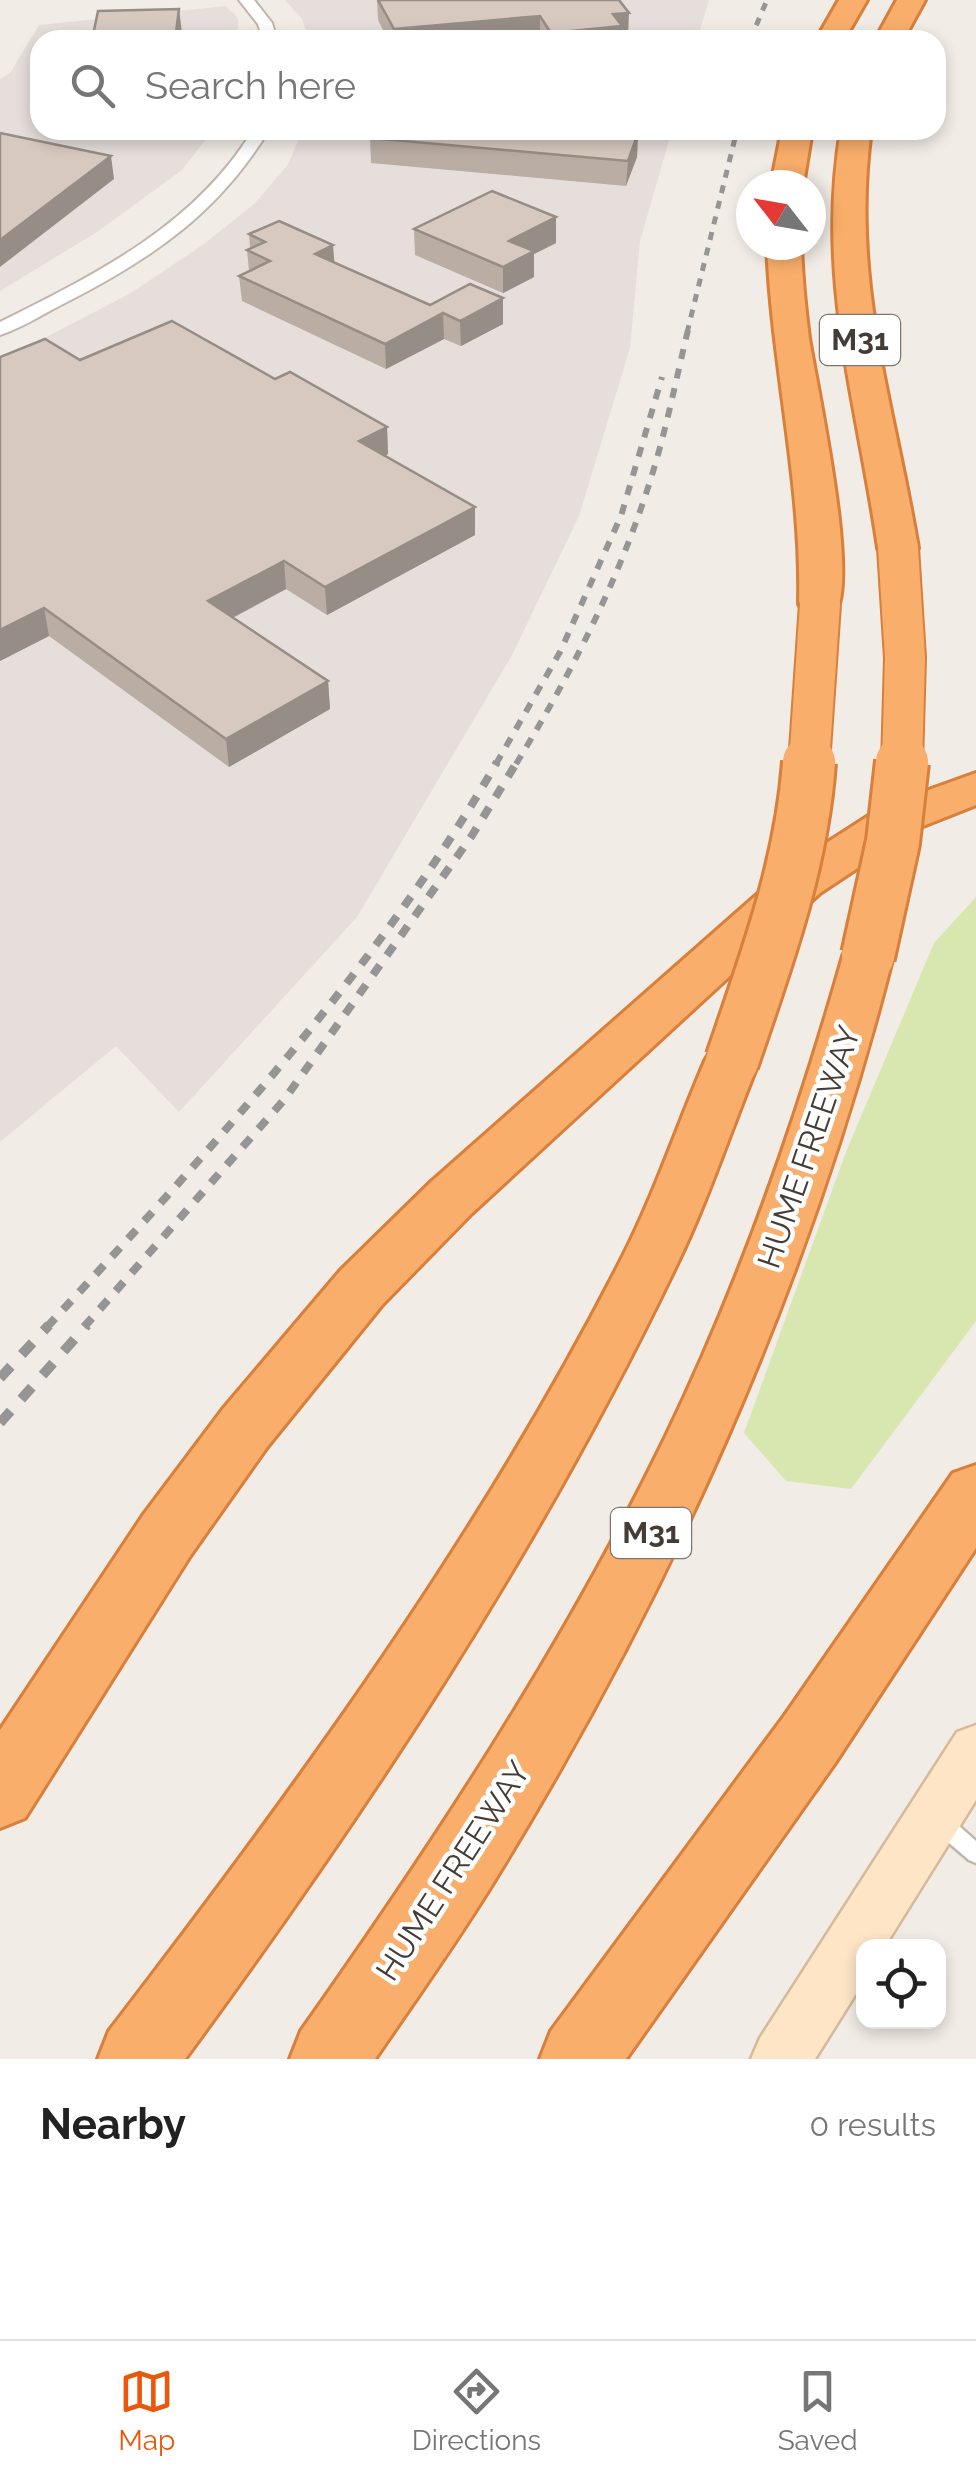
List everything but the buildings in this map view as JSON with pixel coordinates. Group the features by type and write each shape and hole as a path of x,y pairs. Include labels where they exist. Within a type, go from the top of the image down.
{"highway":[{"path":"836,30 853,0"},
{"path":"894,30 911,0"},
{"path":"790,170 795,140"},
{"name":"HUME FREEWAY","path":"330,2059 468,1856 609,1617 713,1410 787,1223 836,1080 893,842 904,719 905,614 898,548 888,473 854,311 847,243 848,184 855,140"},
{"name":"M31","path":"137,2059 246,1916 416,1670 550,1451 650,1262 732,1061 773,941 806,803 820,604 814,486 790,335 785,260"},
{"path":"0,1793 167,1535 245,1428 361,1288 451,1198 803,881 901,817 976,788"},
{"path":"579,2059 810,1739 976,1493"}],"street":[{"path":"246,0 267,30"},
{"path":"0,329 96,280 167,234 214,197 246,162 256,140"},
{"path":"781,2059 976,1751"}],"lane":[{"path":"934,1817 976,1852"}],"shaded area":[{"path":"285,0 709,0 700,30 306,30"},
{"path":"226,6 238,18 238,30 36,30 39,25"},
{"path":"30,40 30,140 205,140 182,170 97,232 0,291 0,79 10,73"},
{"path":"299,140 669,140 640,241 630,348 579,516 512,655 357,917 179,1112 116,1046 0,1142 0,361 131,293 204,244 254,204 287,166"}],"green space":[{"path":"976,897 976,1321 851,1489 786,1481 744,1433 846,1152 934,943"}],"railway":[{"path":"754,30 767,0"},
{"path":"687,333 735,140"},
{"path":"516,764 577,656 628,543 660,448 688,330"},
{"path":"496,764 560,652 621,516 662,377"},
{"path":"47,1327 168,1195 346,984 451,837 497,762"},
{"path":"84,1327 284,1100 471,837 517,762"},
{"path":"0,1378 49,1325"},
{"path":"0,1423 87,1325"}]}
